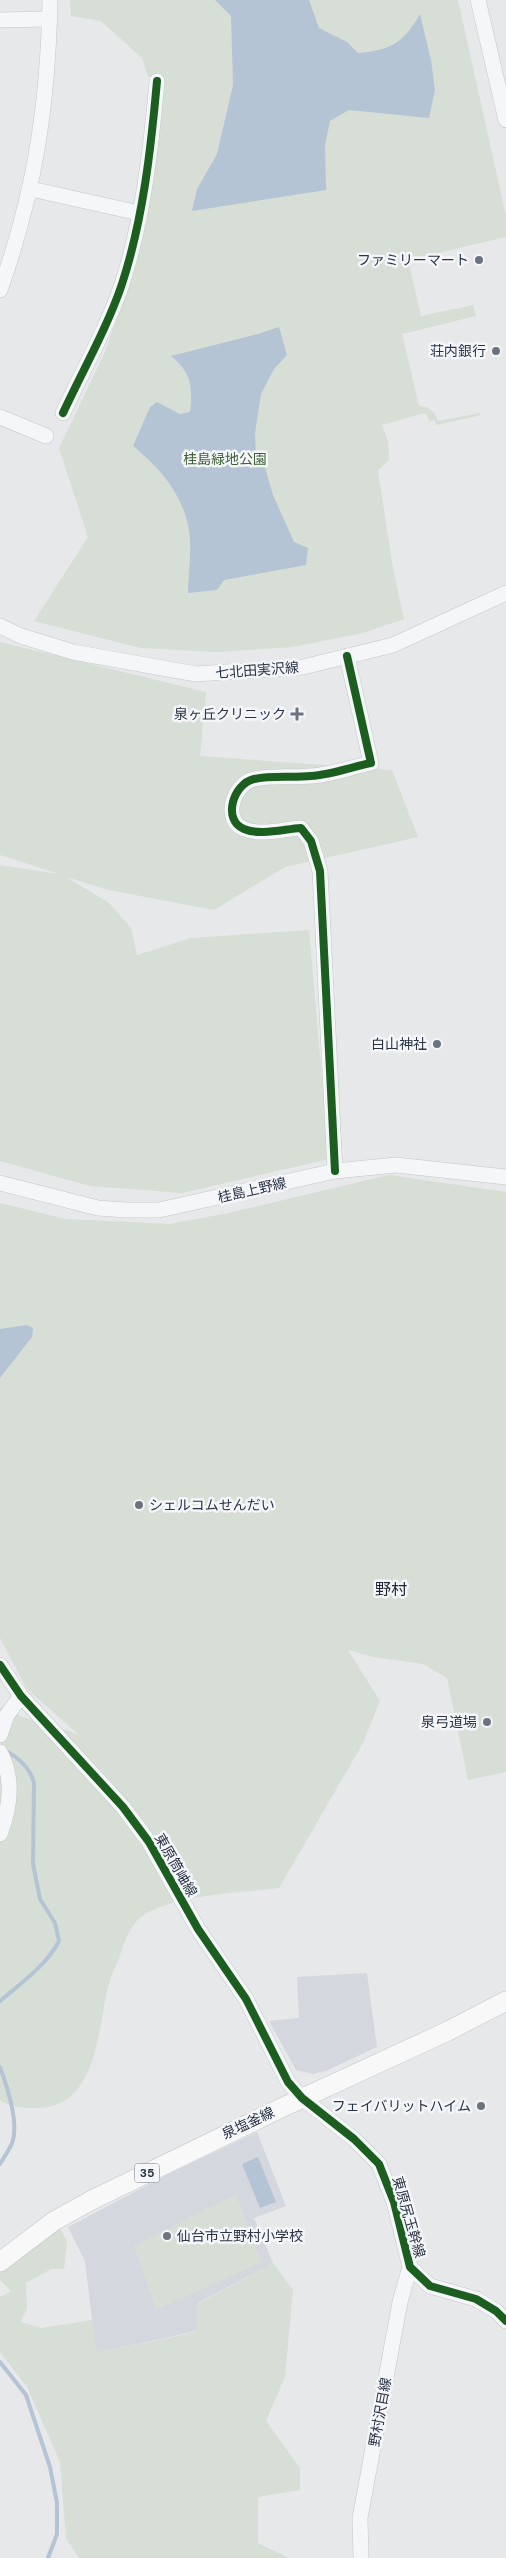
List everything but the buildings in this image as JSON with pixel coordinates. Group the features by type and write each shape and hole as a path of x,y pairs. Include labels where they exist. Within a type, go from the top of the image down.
{"main road":[{"name":"泉塩釜線","path":"0,2262 54,2221 84,2204 302,2098 448,2031 506,2001"}],"street":[{"path":"0,290 31,189 45,95 50,0"},
{"path":"478,0 506,120"},
{"path":"0,20 50,19"},
{"path":"63,412 121,287 140,212 157,81"},
{"path":"31,189 140,212"},
{"path":"0,417 46,436"},
{"name":"七北田実沢線","path":"0,626 21,636 73,652 196,674 304,667 393,644 506,593"},
{"path":"335,1171 320,871 311,841 301,828 246,830 238,826 232,816 232,807 234,796 239,789 254,779 313,776 370,763 347,656"},
{"name":"桂島上野線","path":"0,1183 98,1208 159,1210 335,1171 396,1165 506,1177"},
{"name":"東原筒岫線","path":"0,1665 21,1696 123,1807 149,1842 198,1929 246,1999 288,2082 302,2098"},
{"path":"0,1735 7,1715 21,1696"},
{"path":"0,1752 10,1785 8,1806 0,1834"},
{"name":"東原尻玉幹線","path":"302,2098 354,2139 379,2164 394,2202 410,2267 430,2286 476,2299 496,2311 506,2321"},
{"name":"野村沢目線","path":"361,2558 360,2518 400,2302 410,2267"}],"shaded area":[{"path":"367,1973 377,2047 326,2071 313,2074 296,2070 269,2021 299,2018 297,1977"},
{"name":"仙台市立野村小学校","path":"257,2132 286,2206 254,2218 273,2263 198,2303 197,2331 96,2353 85,2261 68,2227 171,2173"}],"green space":[{"name":"桂島緑地公園","path":"70,0 458,0 506,216 506,237 408,260 421,316 473,305 476,316 402,334 419,406 431,410 438,421 480,413 481,415 436,425 435,420 430,421 425,413 382,425 388,441 389,460 378,470 393,569 404,619 363,633 293,647 217,652 141,648 34,621 88,537 59,448 105,352 133,274 142,233 165,80 148,76 142,58 101,21 71,16"},
{"path":"0,642 206,692 200,756 392,770 418,837 285,867 214,910 109,890 66,877 109,903 131,928 137,955 191,938 309,930 329,1159 182,1193 90,1186 0,1161 0,865 59,874 0,855"},
{"path":"389,1175 506,1192 506,1772 468,1780 447,1678 423,1664 373,1657 348,1650 380,1701 363,1743 279,1888 192,1898 159,1907 140,1918 126,1938 110,1981 97,2045 83,2080 73,2094 59,2104 40,2108 24,2108 9,2105 0,2100 0,1708 4,1706 22,1717 78,1734 27,1689 0,1638 0,1203 66,1219 169,1224 229,1213"},
{"path":"236,2194 262,2262 156,2310 134,2246"},
{"path":"59,2227 67,2241 64,2269 51,2269 26,2283 27,2309 20,2322 41,2328 92,2320 97,2353 196,2332 198,2304 273,2263 293,2290 285,2377 266,2421 300,2468 300,2490 258,2497 258,2543 289,2558 79,2558 66,2538 60,2462 27,2387 0,2352 0,2297 11,2291 0,2280 0,2270"}],"water":[{"path":"215,0 309,0 319,28 347,42 358,53 380,50 395,43 408,32 420,14 431,60 435,90 429,118 349,110 330,121 325,145 326,190 192,211 197,189 217,154 233,85 231,16"},
{"path":"279,327 287,355 274,369 261,394 255,433 256,454 264,464 273,495 294,542 308,548 306,565 224,580 217,590 188,593 190,542 185,514 179,500 164,476 133,446 150,407 157,402 180,414 190,412 191,388 187,374 171,356"},
{"path":"27,1325 33,1328 32,1337 0,1378 0,1329"},
{"path":"258,2157 276,2202 260,2208 242,2164"}],"waterway":[{"path":"0,2001 40,1966 59,1941 55,1923 40,1899 33,1864 34,1783 30,1772 23,1764 4,1750"},
{"path":"0,2067 6,2084 14,2123 11,2146 0,2164"},
{"path":"0,2362 26,2395 50,2467 57,2503 57,2534 48,2558"}],"cycle path":[{"path":"63,413 110,316 129,260 145,184 157,81"},
{"path":"335,1171 320,871 311,841 301,828 265,832 250,831 237,824 233,818 232,811 233,802 240,788 254,779 304,777 334,773 371,763 347,656"},
{"path":"0,1665 21,1696 123,1807 149,1842 198,1929 246,1999 288,2082 302,2098 354,2139 379,2164 394,2202 410,2267 430,2286 476,2299 496,2311 506,2321"}],"place":[{"name":"ファミリーマート","path":"479,260"},
{"name":"荘内銀行","path":"496,351"},
{"name":"泉ヶ丘クリニック","path":"297,714"},
{"name":"白山神社","path":"437,1044"},
{"name":"シェルコムせんだい","path":"139,1505"},
{"name":"泉弓道場","path":"487,1722"},
{"name":"フェイバリットハイム","path":"481,2106"},
{"name":"仙台市立野村小学校","path":"167,2236"}],"district":[{"name":"野村","path":"391,1589"}]}
